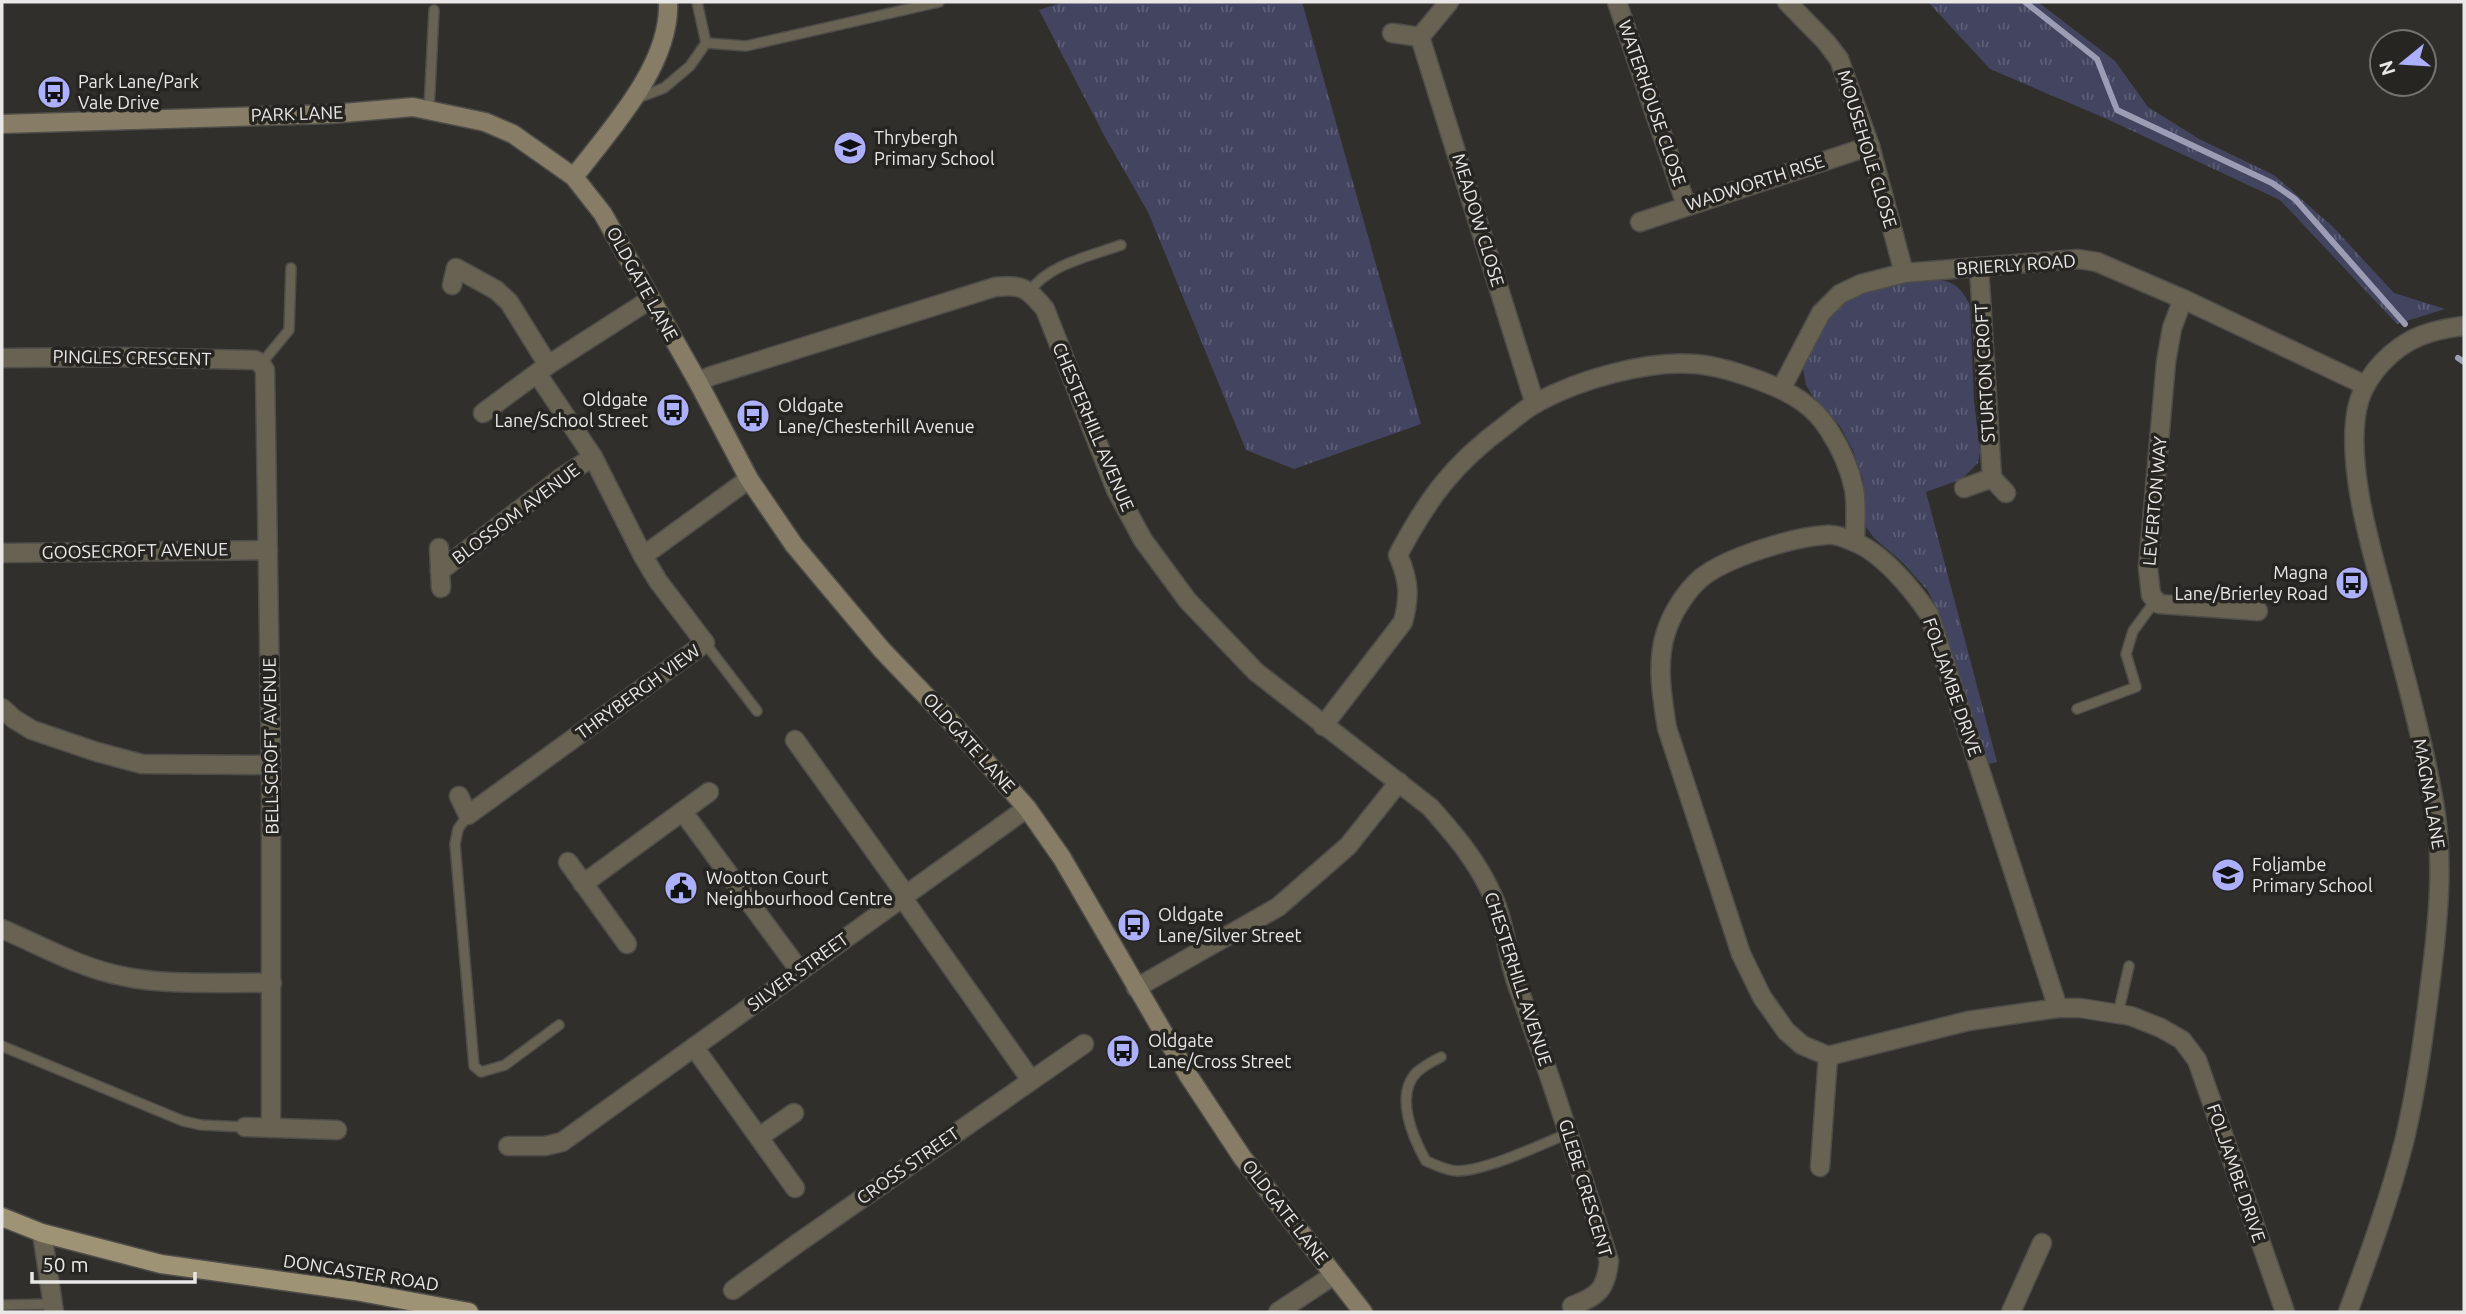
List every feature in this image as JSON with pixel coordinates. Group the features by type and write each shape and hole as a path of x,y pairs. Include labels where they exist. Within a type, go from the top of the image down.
{"main road":[{"name":"DONCASTER ROAD","path":"2,1217 42,1233 161,1264 355,1291 469,1312"}],"street":[{"path":"574,177 653,66 665,33 668,2"},
{"path":"1392,33 1420,37 1449,2"},
{"name":"WATERHOUSE CLOSE","path":"1617,2 1686,205"},
{"name":"MOUSEHOLE CLOSE","path":"1787,2 1839,59 1870,146 1905,273"},
{"name":"MEADOW CLOSE","path":"1420,37 1535,404"},
{"name":"PARK LANE","path":"2,124 421,109 485,122 513,134 574,177"},
{"name":"WADWORTH RISE","path":"1640,222 1870,146"},
{"name":"OLDGATE LANE","path":"574,177 603,214 698,382 749,479 794,545 840,603 1027,808 1062,858 1188,1075 1242,1157 1363,1312"},
{"name":"BRIERLY ROAD","path":"1781,389 1821,313 1840,294 1861,285 1905,273 2078,259 2097,262 2183,299 2364,385"},
{"name":"STURTON CROFT","path":"1979,267 1992,478"},
{"name":"THRYBERGH VIEW","path":"452,285 456,268 496,290 509,302 643,556 658,581 705,643 468,815"},
{"path":"698,382 995,287 1012,285 1030,291"},
{"name":"CHESTERHILL AVENUE","path":"1030,291 1045,309 1103,458 1143,540 1188,601 1256,672 1430,807 1471,856 1494,899 1515,979 1557,1093"},
{"path":"482,413 651,299"},
{"name":"LEVERTON WAY","path":"2155,601 2151,595 2148,568 2164,387 2172,328 2183,299"},
{"name":"MAGNA LANE","path":"2348,1312 2387,1202 2421,1061 2436,932 2440,861 2434,800 2409,692 2372,554 2357,478 2354,434 2357,408 2364,385 2380,365 2408,342 2461,326"},
{"name":"PINGLES CRESCENT","path":"2,358 214,359 255,360 261,364"},
{"path":"1323,726 1403,622 1408,603 1407,575 1398,555 1429,500 1453,470 1480,444 1535,404 1588,381 1648,366 1693,363 1733,370 1781,389 1808,404 1828,429 1844,459 1854,489 1855,542"},
{"name":"BELLSCROFT AVENUE","path":"261,364 264,370 271,765 271,1128"},
{"name":"BLOSSOM AVENUE","path":"439,548 440,580 562,477 593,457"},
{"path":"1964,488 1992,478 2006,493"},
{"path":"643,556 749,479"},
{"name":"FOLJAMBE DRIVE","path":"2058,1008 1929,614 1911,588 1884,563 1855,542 1830,534 1794,540 1720,565 1699,580 1680,603 1666,633 1661,664 1667,728 1741,954 1762,997 1786,1031 1802,1045 1828,1056 1968,1021 2058,1008 2080,1008 2131,1016 2161,1028 2182,1040 2197,1060 2285,1312"},
{"name":"GOOSECROFT AVENUE","path":"2,553 268,550"},
{"path":"2155,601 2159,604 2258,611"},
{"path":"2,708 32,730 142,764 271,765"},
{"path":"795,740 1031,1080"},
{"path":"1136,988 1278,907 1348,846 1399,782"},
{"path":"583,884 709,792"},
{"path":"459,796 468,815"},
{"name":"SILVER STREET","path":"509,1146 545,1146 562,1142 1027,808"},
{"path":"683,812 800,971"},
{"path":"568,862 627,944"},
{"path":"2,929 99,971 123,977 147,980 272,982"},
{"name":"CROSS STREET","path":"733,1290 1084,1044"},
{"path":"694,1047 795,1188"},
{"path":"1820,1167 1828,1056"},
{"name":"GLEBE CRESCENT","path":"1557,1093 1609,1261 1607,1281 1600,1292 1572,1306"},
{"path":"759,1138 794,1113"},
{"path":"246,1127 337,1130"},
{"path":"42,1233 54,1308"},
{"path":"2011,1312 2042,1244"},
{"path":"1278,1312 1334,1275"}],"lane":[{"path":"632,99 664,88 690,66 706,43 697,2"},
{"path":"706,43 746,46 939,2"},
{"path":"421,109 434,10"},
{"path":"1030,291 1038,279 1052,271 1121,245"},
{"path":"261,364 291,325 291,268"},
{"path":"2077,709 2136,687 2126,654 2133,631 2155,601"},
{"path":"705,643 757,711"},
{"path":"468,815 458,829 455,844 474,1066 481,1072 505,1065 559,1025"},
{"path":"2118,1014 2129,966"},
{"path":"2,1046 183,1121 201,1125 246,1127"},
{"path":"1441,1057 1417,1073 1407,1093 1408,1116 1426,1161 1459,1171 1490,1164 1569,1133"},
{"path":"2,1305 54,1308"}],"green space":[{"path":"1063,2 1302,2 1421,424 1294,469 1246,450 1148,212 1106,139 1039,10"},
{"path":"1928,2 2038,2 2115,61 2148,107 2199,139 2274,175 2333,227 2394,293 2445,309 2397,324 2280,200 2107,119 1990,69"},
{"path":"1928,279 1954,284 1970,305 1974,402 1980,451 1978,463 1962,479 1926,492 1997,762 1989,764 1940,616 1928,591 1866,527 1863,480 1853,450 1840,426 1813,397 1806,385 1803,369 1808,351 1826,322 1849,299 1876,286"}],"waterway":[{"path":"2025,2 2097,59 2117,110 2272,183 2295,199 2405,324"},
{"path":"2458,358 2464,362"}],"place":[{"name":"Park Lane/Park Vale Drive","path":"54,92"},
{"name":"Thrybergh Primary School","path":"850,148"},
{"name":"Oldgate Lane/School Street","path":"673,410"},
{"name":"Oldgate Lane/Chesterhill Avenue","path":"753,416"},
{"name":"Magna Lane/Brierley Road","path":"2352,583"},
{"name":"Foljambe Primary School","path":"2228,875"},
{"name":"Wootton Court Neighbourhood Centre","path":"681,888"},
{"name":"Oldgate Lane/Silver Street","path":"1134,925"},
{"name":"Oldgate Lane/Cross Street","path":"1123,1051"}]}
